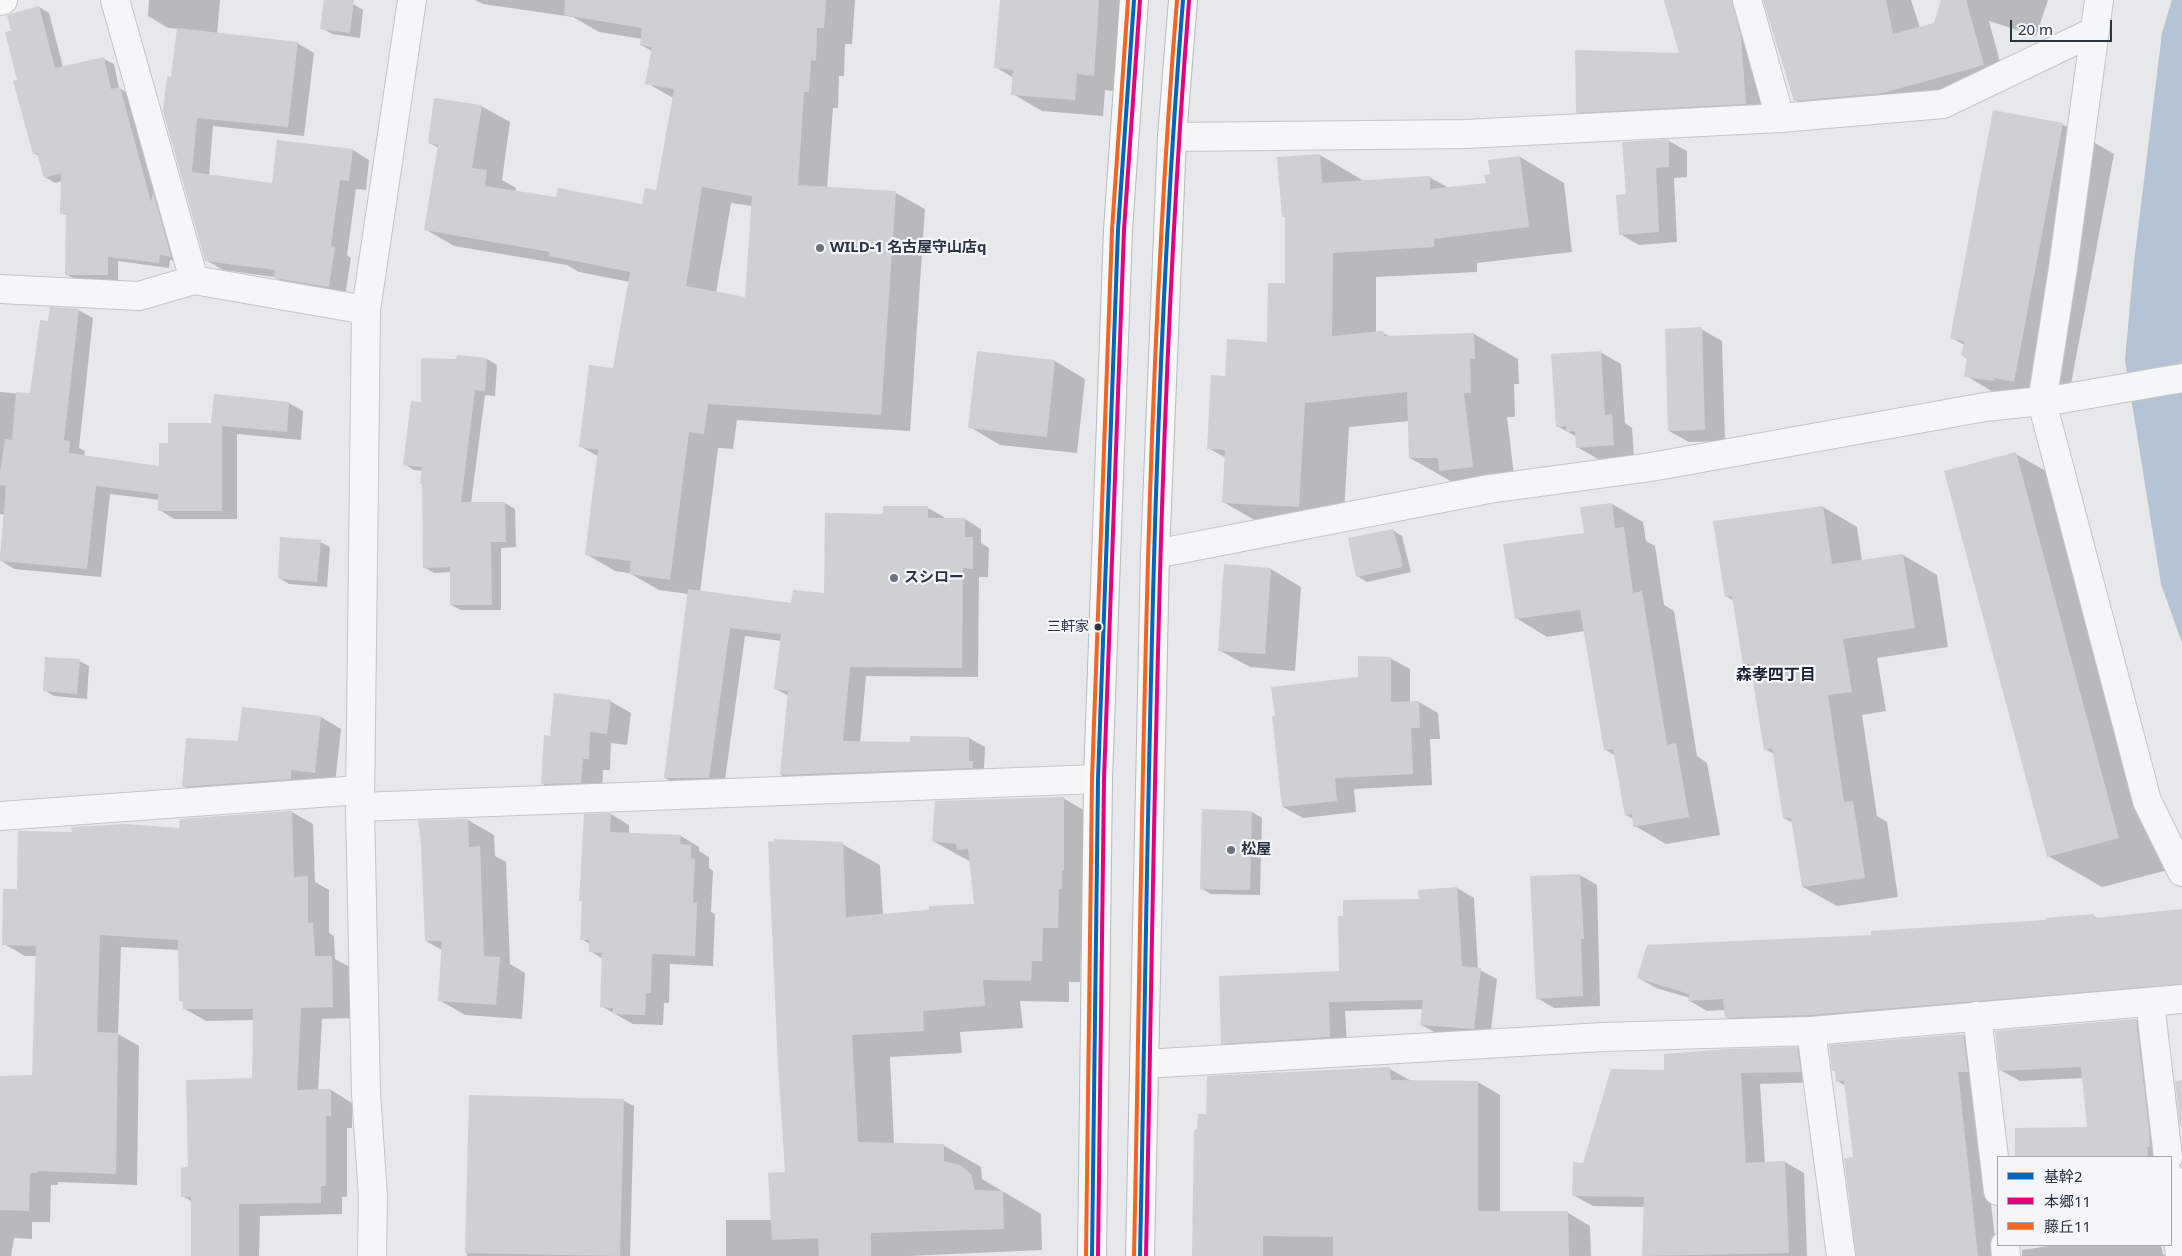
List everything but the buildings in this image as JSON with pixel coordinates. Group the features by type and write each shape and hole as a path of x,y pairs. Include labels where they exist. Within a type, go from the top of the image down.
{"highway":[{"path":"1092,1256 1098,779 1118,230 1134,0"},
{"path":"1140,1256 1154,554 1172,137 1183,0"}],"street":[{"path":"115,0 194,280"},
{"path":"372,1256 373,1197 366,1092 360,798 366,310 412,0"},
{"path":"1747,0 1780,118"},
{"path":"2099,0 2063,268 2052,400 2147,801 2182,872"},
{"path":"1172,137 1466,134 1780,118 1943,104 2095,30"},
{"path":"0,289 140,296 194,280 366,310"},
{"path":"1154,554 1489,489 1651,467 1985,408 2052,400 2182,378"},
{"path":"0,816 360,798 1098,779"},
{"path":"1144,1064 1603,1037 1811,1031 2182,999"},
{"path":"2150,1002 2168,1156"},
{"path":"1977,1016 1997,1183"},
{"path":"1811,1031 1841,1256"},
{"path":"2172,1187 2180,1256"}],"water":[{"path":"2172,0 2182,0 2182,643 2161,584 2125,360 2134,262 2162,33"}],"transit line":[{"name":"藤丘11","path":"1086,1256 1092,779 1112,230 1128,0"},
{"name":"基幹2","path":"1092,1256 1098,779 1118,230 1134,0"},
{"name":"本郷11","path":"1098,1256 1104,779 1124,230 1140,0"},
{"name":"藤丘11","path":"1134,1256 1146,627 1151,470 1157,313 1177,0"},
{"name":"基幹2","path":"1140,1256 1152,628 1157,470 1163,313 1183,0"},
{"name":"本郷11","path":"1146,1256 1158,628 1163,471 1178,158 1189,1"}],"place":[{"name":"WILD-1 名古屋守山店q","path":"820,248"},
{"name":"スシロー","path":"894,578"},
{"name":"三軒家","path":"1098,627"},
{"name":"松屋","path":"1231,850"}],"district":[{"name":"森孝四丁目","path":"1776,675"}]}
